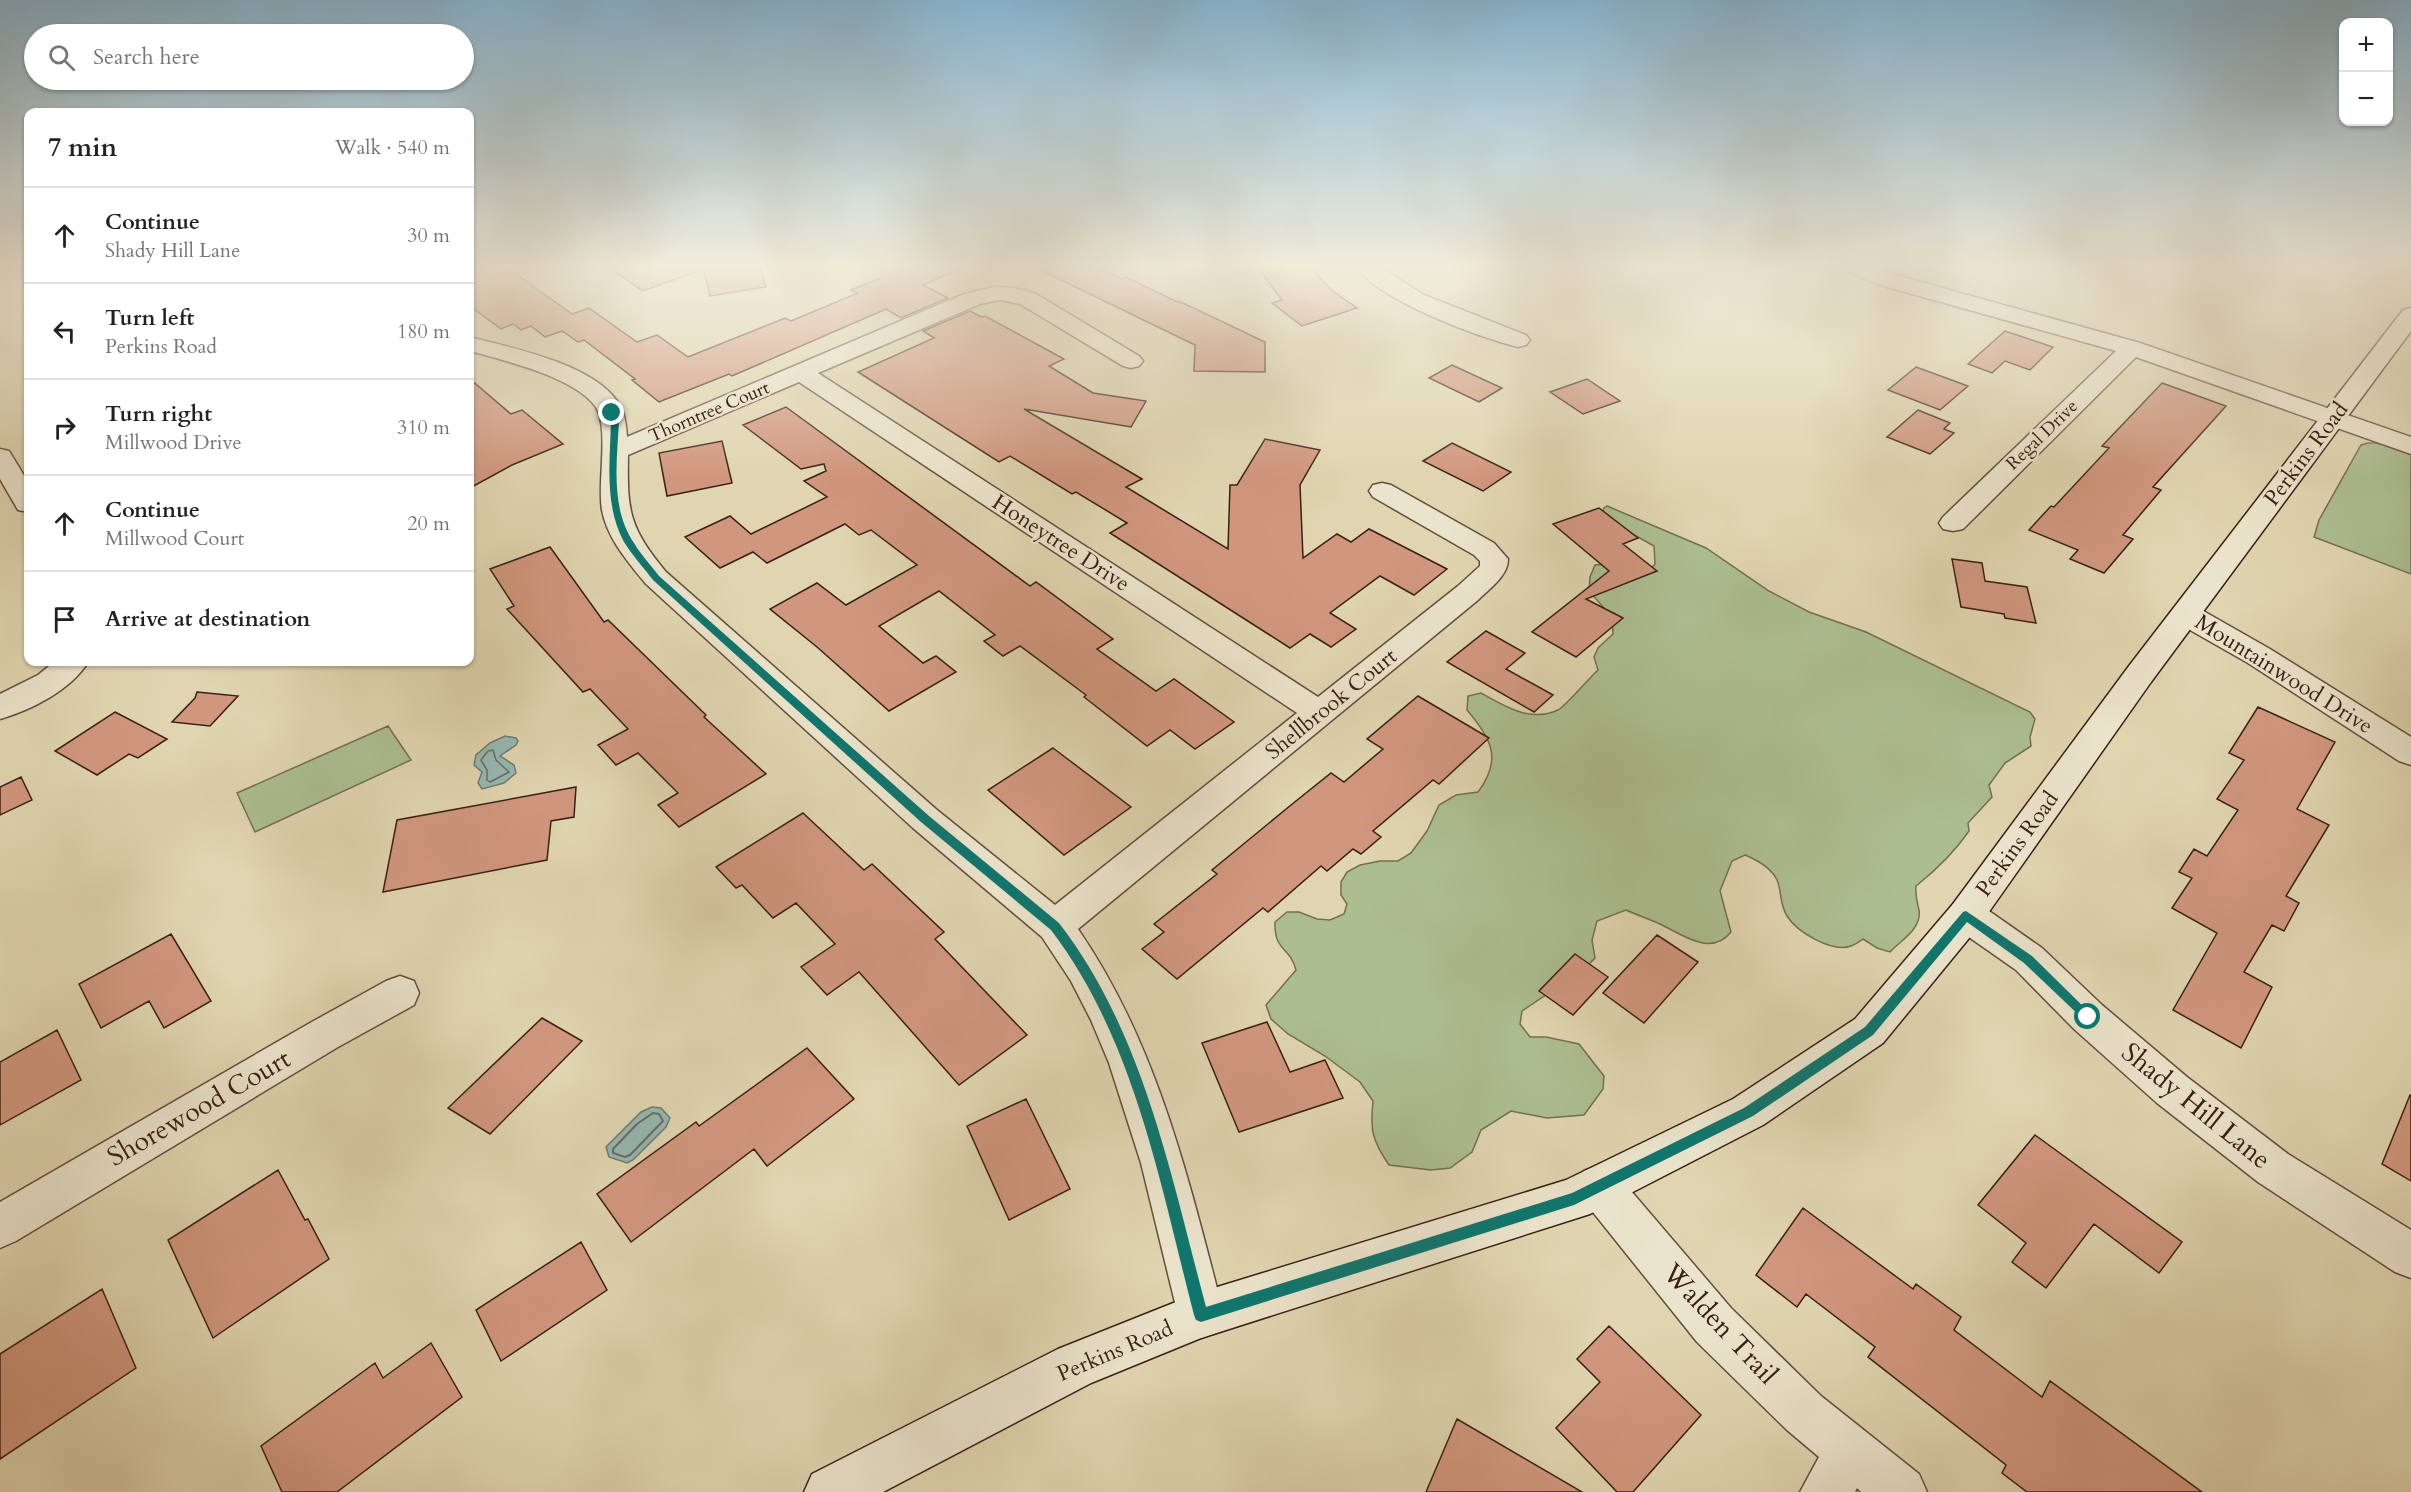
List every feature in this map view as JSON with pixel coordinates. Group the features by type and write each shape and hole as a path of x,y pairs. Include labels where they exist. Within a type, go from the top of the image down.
{"street":[{"name":"Thorntree Court","path":"613,452 886,337"},
{"name":"Thorntree Court","path":"1091,337 1131,361"},
{"path":"1509,337 1518,340"},
{"path":"2091,337 2132,348 2411,446"},
{"name":"Perkins Road","path":"830,1492 1074,1366 1201,1315 1574,1199 1748,1112 1869,1031 1966,915 2133,684 2394,337"},
{"path":"474,345 552,371 595,392 608,405 615,421 613,452 615,509 628,542 656,578 925,819 1055,927 1072,948 1101,1000 1135,1080 1154,1134 1201,1315"},
{"name":"Regal Drive","path":"1953,523 2132,348"},
{"name":"Honeytree Drive","path":"802,373 1320,713"},
{"path":"0,457 24,497"},
{"name":"Shellbrook Court","path":"1055,927 1468,594 1495,565 1492,556 1478,545 1382,491"},
{"name":"Mountainwood Drive","path":"2187,615 2259,656 2411,753"},
{"path":"0,708 49,683 69,666"},
{"name":"Shady Hill Lane","path":"1966,915 2028,960 2088,1017 2172,1090 2272,1168 2411,1257"},
{"name":"Shorewood Court","path":"0,1226 400,993"},
{"name":"Walden Trail","path":"1599,1186 1714,1325 1804,1413 1901,1492"},
{"path":"1826,1492 1851,1451"}],"green space":[{"path":"2377,443 2411,453 2411,574 2314,537 2319,520 2361,445"},
{"path":"1607,506 1706,548 1769,591 1809,612 1866,632 2030,712 2035,719 2030,737 2031,746 2005,763 1989,785 1992,797 1968,823 1969,831 1944,861 1916,886 1919,910 1917,923 1910,934 1890,952 1877,948 1863,939 1853,945 1834,947 1807,934 1787,916 1779,884 1771,871 1745,855 1732,861 1720,891 1731,932 1723,939 1715,943 1697,942 1626,910 1597,921 1592,940 1595,958 1583,970 1522,1011 1520,1024 1530,1037 1546,1037 1579,1044 1604,1076 1603,1089 1584,1115 1547,1118 1511,1111 1481,1130 1472,1152 1450,1168 1431,1170 1389,1165 1379,1149 1374,1134 1373,1101 1360,1082 1325,1056 1288,1034 1271,1019 1266,1005 1296,970 1277,939 1275,922 1287,912 1299,912 1317,919 1330,920 1344,914 1347,904 1341,895 1341,882 1347,872 1360,865 1380,861 1398,861 1411,853 1427,831 1439,805 1456,795 1478,792 1490,769 1491,749 1482,730 1467,710 1468,696 1481,693 1527,714 1548,714 1561,708 1598,670 1594,657 1598,648 1613,634 1612,617 1589,591 1590,577 1595,565 1610,564 1648,572 1655,564 1654,546 1620,527 1602,513"},
{"path":"388,726 411,760 255,832 237,793"}],"water":[{"path":"505,736 516,738 518,741 500,756 514,765 516,773 504,783 482,789 478,783 482,772 474,765 476,755 490,743"},
{"path":"652,1107 661,1108 670,1118 666,1127 633,1160 627,1163 609,1157 606,1147 641,1112"}],"building":[{"path":"570,337 629,337 637,342 659,337 688,357 739,337 822,337 732,376 729,374 659,402 632,380 635,379 584,340 578,342"},
{"path":"932,337 1023,337 1064,359 1049,366 1093,393 1146,401 1131,427 1024,409 1142,479 1126,487 1228,549 1230,485 1237,485 1265,439 1320,450 1300,485 1303,558 1337,534 1351,542 1369,529 1447,569 1414,595 1380,576 1330,613 1356,629 1331,647 1310,634 1290,648 1110,533 1127,523 1076,492 1072,494 1010,456 999,462 858,372 934,338"},
{"path":"1178,337 1254,337 1265,342 1265,372 1194,371 1195,345"},
{"path":"1999,337 2022,337 2053,347 2030,370 2005,361 1992,373 1968,364"},
{"path":"1452,365 1502,388 1479,402 1429,378"},
{"path":"1916,367 1968,386 1940,410 1888,390"},
{"path":"1587,379 1620,401 1583,414 1550,392"},
{"path":"474,382 511,414 522,410 563,444 512,465 474,486"},
{"path":"2162,383 2226,406 2153,487 2161,490 2123,535 2133,539 2104,573 2070,559 2078,550 2029,530 2051,506 2054,507 2109,448 2102,446"},
{"path":"786,407 1030,586 1036,582 1113,639 1097,649 1156,691 1174,679 1234,722 1195,749 1170,730 1147,746 1084,697 1086,695 1020,646 1003,656 984,641 995,635 939,591 879,626 923,663 936,656 956,672 889,711 770,609 817,583 846,605 917,565 871,530 859,535 845,524 767,563 753,552 720,568 685,537 730,516 751,534 827,497 804,481 826,471 824,464 801,469 743,425"},
{"path":"1918,410 1950,423 1944,429 1954,433 1930,454 1887,437"},
{"path":"722,441 732,483 667,496 659,453"},
{"path":"1452,443 1511,472 1483,491 1423,461"},
{"path":"1599,508 1638,538 1623,544 1657,571 1586,599 1623,618 1576,657 1532,632 1609,571 1553,524"},
{"path":"550,547 604,622 608,620 706,715 704,717 766,774 679,827 658,805 678,793 638,753 616,765 598,745 628,729 590,689 583,692 507,609 514,606 490,569"},
{"path":"1952,559 1982,563 1985,581 2027,587 2036,623 2005,618 2004,614 1961,607"},
{"path":"1486,631 1525,653 1506,669 1553,695 1534,712 1447,662"},
{"path":"197,692 238,696 210,726 172,722 195,698"},
{"path":"1418,696 1489,738 1439,784 1433,780 1373,831 1381,837 1361,854 1353,849 1327,871 1321,866 1268,912 1263,908 1177,979 1142,949 1164,932 1154,924 1217,874 1212,870 1331,773 1344,782 1383,749 1367,739"},
{"path":"2258,707 2335,742 2297,809 2329,825 2286,896 2299,903 2284,931 2272,925 2244,972 2272,987 2241,1048 2173,1010 2217,933 2172,908 2192,878 2179,872 2194,849 2207,856 2238,810 2217,799 2244,760 2229,753"},
{"path":"115,712 167,739 138,758 129,754 97,775 55,751"},
{"path":"1053,748 1131,807 1064,855 988,790"},
{"path":"21,777 32,800 0,815 0,787"},
{"path":"576,787 574,817 551,821 547,860 383,892 397,820"},
{"path":"803,813 864,870 872,864 944,932 935,939 1027,1035 959,1085 859,972 827,995 801,967 835,944 796,903 773,918 742,885 736,888 716,867"},
{"path":"171,934 211,1001 164,1028 149,1001 101,1028 79,984"},
{"path":"1657,935 1698,962 1644,1023 1603,993"},
{"path":"1575,954 1608,977 1573,1015 1539,991"},
{"path":"542,1018 582,1041 490,1134 448,1108"},
{"path":"1267,1022 1290,1072 1325,1060 1343,1098 1239,1132 1202,1043"},
{"path":"57,1030 81,1080 0,1125 0,1062"},
{"path":"807,1048 854,1099 767,1166 754,1149 631,1242 597,1194 696,1122 699,1126"},
{"path":"2411,1096 2411,1181 2382,1164"},
{"path":"1026,1099 1070,1189 1009,1220 967,1126"},
{"path":"2035,1135 2182,1242 2159,1273 2094,1224 2046,1288 2012,1262 2026,1243 1978,1205"},
{"path":"278,1170 329,1259 213,1338 168,1240"},
{"path":"1803,1208 1913,1289 1916,1284 1961,1317 1954,1330 2042,1397 2050,1381 2202,1492 2027,1492 2002,1473 2006,1465 1868,1357 1875,1347 1806,1294 1797,1307 1756,1275"},
{"path":"581,1242 607,1290 501,1361 476,1310"},
{"path":"102,1289 136,1368 0,1459 0,1354"},
{"path":"1609,1326 1701,1415 1633,1492 1617,1492 1556,1428 1600,1382 1577,1359"},
{"path":"431,1343 462,1397 337,1492 282,1492 261,1446 375,1363 383,1378"},
{"path":"1457,1419 1582,1492 1426,1492"}],"route":[{"path":"612,413 615,421 613,480 615,509 628,542 656,578 925,819 1055,927 1072,948 1086,971 1114,1029 1154,1134 1201,1315 1574,1199 1748,1112 1869,1031 1966,915 2028,960 2088,1017"}]}
